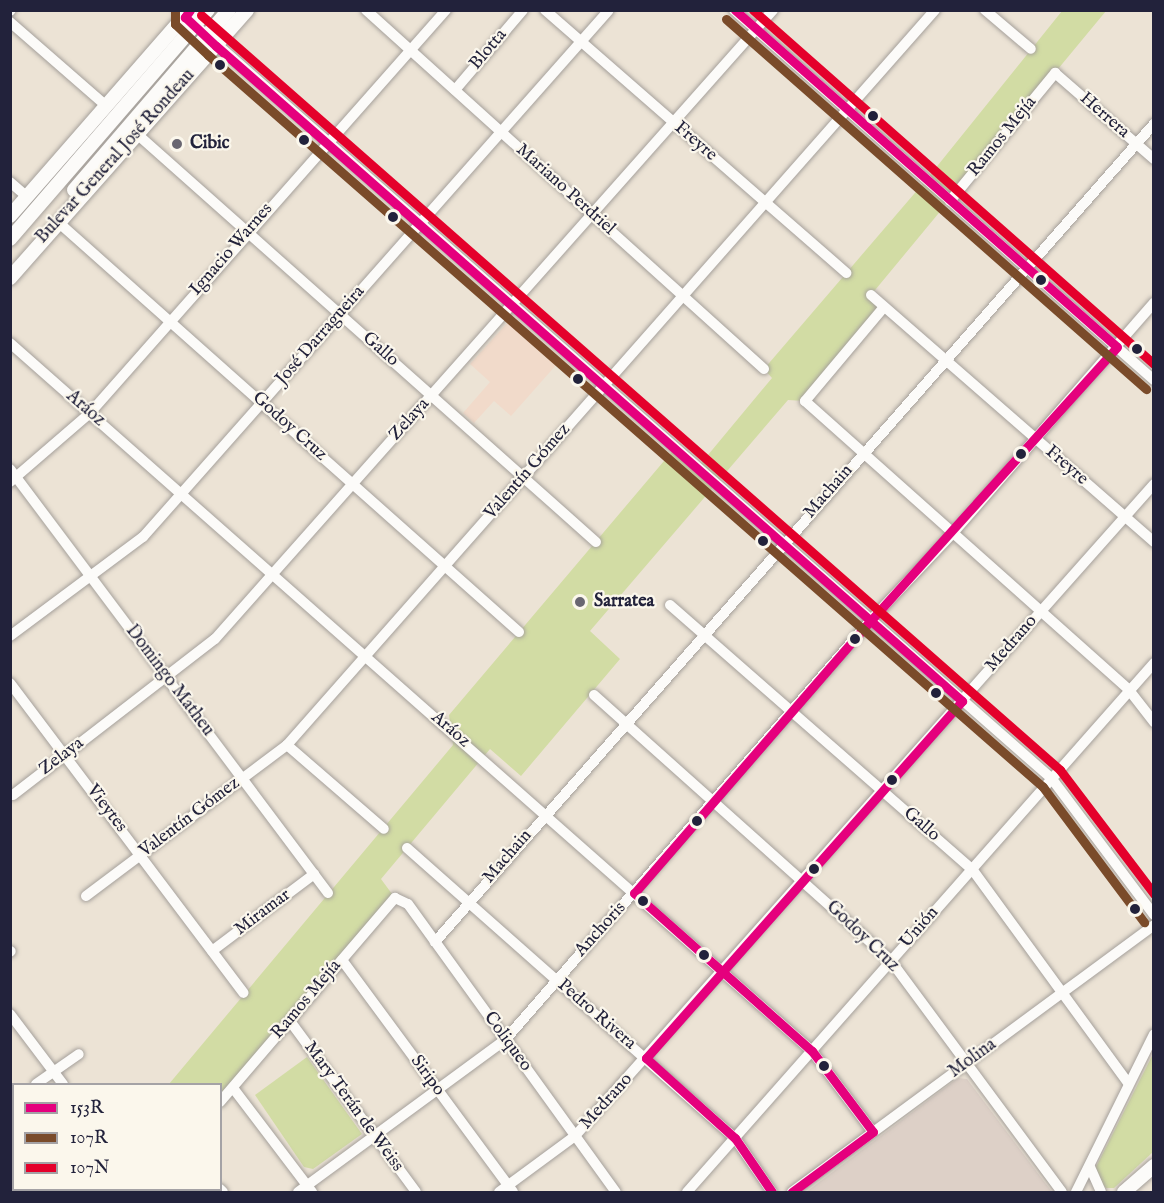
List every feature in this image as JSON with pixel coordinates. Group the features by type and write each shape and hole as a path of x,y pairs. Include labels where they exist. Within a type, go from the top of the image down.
{"main road":[{"name":"Bulevar General José Rondeau","path":"10,216 105,105 186,16 208,10"},
{"name":"Bulevar General José Rondeau","path":"10,278 137,134 211,41 229,10"},
{"name":"Bulevar General José Rondeau","path":"10,265 102,158 211,41 247,10"},
{"name":"Bulevar General José Rondeau","path":"10,239 186,16"},
{"path":"102,158 122,150"},
{"path":"1124,1192 1154,1166"}],"street":[{"name":"Mariano Perdriel","path":"366,10 764,369"},
{"name":"Ignacio Warnes","path":"13,476 90,413 446,10"},
{"name":"Blotta","path":"455,90 523,10"},
{"name":"Freyre","path":"545,10 846,273"},
{"name":"José Darragueira","path":"10,636 143,537 609,10"},
{"path":"734,10 1154,380"},
{"name":"Zelaya","path":"13,795 215,639 773,10"},
{"name":"Valentín Gómez","path":"86,896 287,745 935,10"},
{"path":"985,10 1030,49"},
{"path":"186,16 211,41 1052,779 1154,915"},
{"path":"10,22 105,105"},
{"name":"Herrera","path":"1055,73 1154,159"},
{"name":"Ramos Mejía","path":"950,201 1055,73"},
{"name":"Machain","path":"435,942 545,814 1154,124"},
{"name":"Gallo","path":"137,134 596,542"},
{"path":"10,182 27,197"},
{"name":"Godoy Cruz","path":"58,222 519,632"},
{"name":"Freyre","path":"871,296 1154,542"},
{"name":"Anchoris","path":"305,1190 374,1136 505,1040 870,621 954,532 1154,303"},
{"path":"884,307 805,401 1130,690 1154,722"},
{"name":"Aráoz","path":"10,343 812,1051 873,1132"},
{"name":"Domingo Matheu","path":"13,476 91,576 328,893"},
{"name":"Medrano","path":"507,1190 575,1136 1154,484"},
{"name":"Gallo","path":"669,605 972,869 1129,1084"},
{"name":"Unión","path":"687,1192 1154,663"},
{"name":"Vieytes","path":"10,683 244,993"},
{"name":"Godoy Cruz","path":"594,695 714,800 891,961 1062,1192"},
{"path":"287,745 384,829"},
{"name":"Pedro Rivera","path":"407,848 735,1138 772,1192"},
{"name":"Miramar","path":"212,951 314,874"},
{"name":"Ramos Mejía","path":"222,1100 394,898"},
{"name":"Coliqueo","path":"394,898 408,904 616,1192"},
{"name":"Molina","path":"792,1192 1154,925"},
{"name":"Siripo","path":"342,960 507,1190"},
{"path":"10,1014 62,1083"},
{"name":"Mary Terán de Weiss","path":"290,1021 416,1192"},
{"path":"1077,1192 1154,1034"},
{"path":"38,1083 79,1054"},
{"path":"233,1088 305,1190"},
{"path":"1089,1167 1101,1192"}],"shaded area":[{"path":"509,321 557,364 511,416 494,401 474,423 463,413 490,382 470,364"},
{"path":"958,1078 967,1079 1052,1192 806,1192"}],"green space":[{"path":"1062,11 1106,11 871,295 884,307 805,401 788,400 590,631 620,659 521,776 490,749 381,879 395,898 222,1101 222,1083 170,1083 453,745 449,715 675,448 698,467 772,378 764,369 926,180"},
{"path":"1153,1054 1153,1152 1114,1188 1106,1188 1097,1180 1096,1167"},
{"path":"307,1057 362,1134 313,1169 304,1167 255,1095"}],"transit line":[{"name":"107R","path":"175,10 175,24 208,55 1043,787 1144,922"},
{"name":"153R","path":"190,10 185,17 216,46 962,701 646,1058 735,1138 772,1192"},
{"name":"153R","path":"735,10 1117,347 870,621 634,893 812,1051 873,1132 792,1192"},
{"name":"107N","path":"753,10 1154,364"},
{"name":"107N","path":"201,15 1060,770 1154,894"},
{"name":"107R","path":"726,19 1146,389"}],"place":[{"name":"Cibic","path":"177,144"},
{"name":"Sarratea","path":"580,602"}]}
